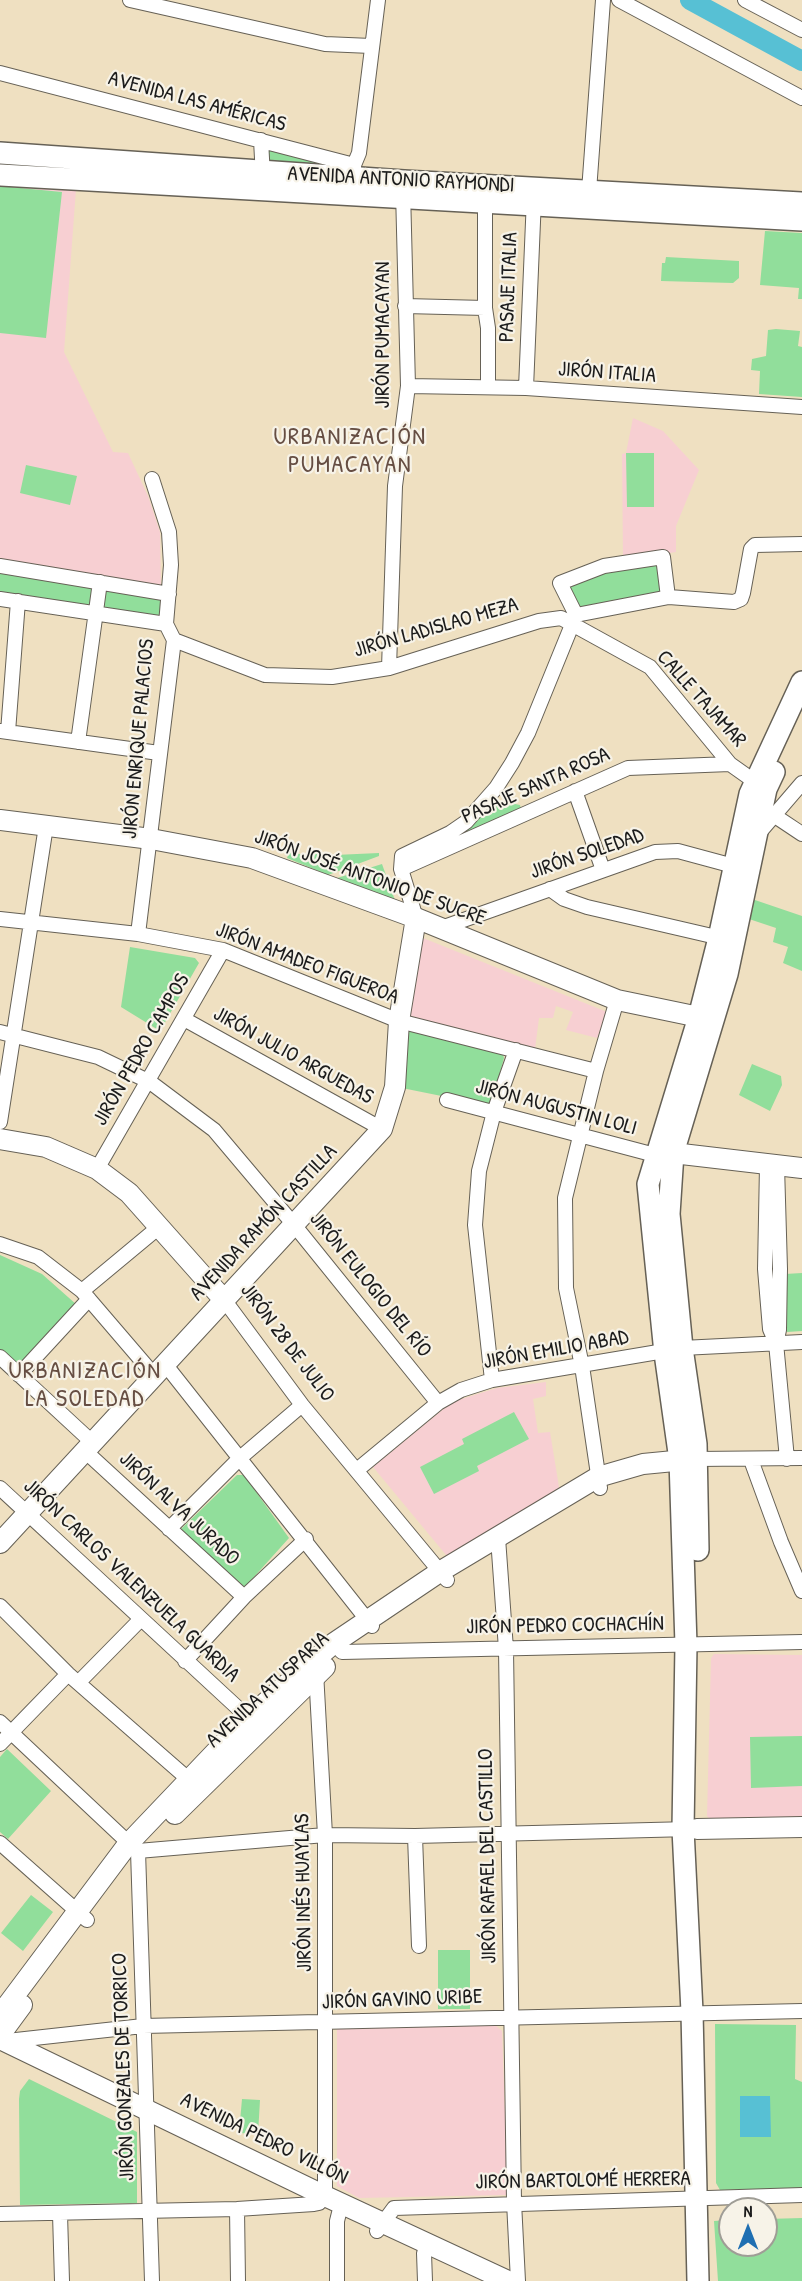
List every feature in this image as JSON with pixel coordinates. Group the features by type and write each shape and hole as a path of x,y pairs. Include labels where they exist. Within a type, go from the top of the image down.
{"main road":[{"name":"AVENIDA ANTONIO RAYMONDI","path":"5,154 160,175"},
{"path":"5,154 5,176"},
{"name":"AVENIDA ANTONIO RAYMONDI","path":"5,176 160,175 263,181 354,179 403,190 485,201 589,190 802,203"},
{"name":"AVENIDA ANTONIO RAYMONDI","path":"403,190 534,196 802,220"},
{"path":"698,2281 701,2199 699,2012 690,1829 693,1645 688,1460 673,1351 669,1214 664,1154 706,1020 727,940 760,785 802,682"},
{"path":"760,785 802,712"},
{"name":"JIRÓN JOSÉ ANTONIO DE SUCRE","path":"0,820 151,839 252,858 416,918 617,1000 706,1020"},
{"name":"AVENIDA RAMÓN CASTILLA","path":"0,1543 295,1226 382,1129 395,1087 399,1021 416,918"},
{"name":"JIRÓN 28 DE JULIO","path":"0,1139 46,1148 97,1169 129,1193 225,1301"},
{"path":"664,1154 802,1168"},
{"name":"AVENIDA ATUSPARIA","path":"0,2015 81,1916 133,1847 254,1724 312,1669 338,1648 444,1576 599,1482 643,1464 688,1460"},
{"path":"690,1829 802,1827"},
{"name":"AVENIDA ATUSPARIA","path":"1,2042 81,1916"},
{"name":"AVENIDA PEDRO VILLÓN","path":"1,2042 380,2227 508,2281"},
{"path":"701,2199 709,2281"},
{"name":"AVENIDA PEDRO VILLÓN","path":"380,2227 479,2281"}],"street":[{"path":"130,0 325,44 371,46"},
{"path":"354,179 378,0"},
{"path":"589,190 603,0"},
{"path":"619,0 802,98"},
{"path":"745,0 802,30"},
{"name":"AVENIDA LAS AMÉRICAS","path":"0,73 261,140 354,179"},
{"path":"261,140 263,181"},
{"name":"JIRÓN PUMACAYAN","path":"389,668 395,486 408,386 403,190"},
{"name":"PASAJE ITALIA","path":"526,388 534,196"},
{"path":"485,201 488,386"},
{"path":"405,306 485,308"},
{"name":"JIRÓN ITALIA","path":"408,386 526,388 802,407"},
{"name":"JIRÓN ENRIQUE PALACIOS","path":"138,934 174,640 166,624 169,594 169,532 152,479"},
{"name":"JIRÓN LADISLAO MEZA","path":"174,640 265,675 332,677 389,668 538,621 574,618 668,597 726,602 741,599 751,549 755,545 802,544"},
{"path":"401,869 402,856 450,833 466,822 496,788 528,733 574,618 560,584 604,566 663,557 668,597"},
{"path":"0,566 169,594"},
{"path":"78,742 100,582"},
{"path":"0,598 166,624"},
{"path":"18,601 4,731 159,753"},
{"name":"CALLE TAJAMAR","path":"574,618 650,667 730,764 760,785"},
{"name":"PASAJE SANTA ROSA","path":"401,869 628,768 730,764"},
{"path":"748,838 775,816 802,783"},
{"path":"575,791 603,870"},
{"path":"775,816 802,834"},
{"path":"0,1122 46,826"},
{"name":"JIRÓN SOLEDAD","path":"441,928 603,870 665,851 742,868"},
{"name":"AVENIDA RAMÓN CASTILLA","path":"401,869 416,918"},
{"path":"549,889 564,899 587,908 727,940"},
{"name":"JIRÓN AMADEO FIGUEROA","path":"0,919 138,934 223,950 399,1021 596,1071"},
{"name":"JIRÓN PEDRO CAMPOS","path":"97,1169 150,1082 223,950"},
{"path":"599,1482 566,1276 565,1198 596,1071 617,1000"},
{"name":"JIRÓN JULIO ARGUEDAS","path":"184,1019 382,1129"},
{"name":"JIRÓN EULOGIO DEL RÍO","path":"0,1032 98,1057 150,1082 214,1130 438,1403"},
{"path":"492,1380 475,1225 479,1170 494,1112 516,1050"},
{"name":"JIRÓN AUGUSTIN LOLI","path":"447,1101 579,1136 664,1154"},
{"path":"772,1166 765,1269 770,1329 776,1343 786,1459"},
{"path":"19,1375 85,1295 159,1227"},
{"path":"0,1244 38,1257 85,1295 159,1370 240,1458 371,1624"},
{"name":"JIRÓN 28 DE JULIO","path":"225,1301 302,1405 444,1576"},
{"name":"JIRÓN EMILIO ABAD","path":"357,1470 438,1403 461,1390 492,1380 673,1351 802,1342"},
{"name":"JIRÓN ALVA JURADO","path":"0,1357 169,1529 244,1597"},
{"path":"169,1529 240,1458 302,1405"},
{"path":"688,1460 802,1458"},
{"path":"751,1460 802,1591"},
{"name":"JIRÓN CARLOS VALENZUELA GUARDIA","path":"0,1488 254,1724"},
{"path":"185,1661 244,1597 306,1539"},
{"name":"JIRÓN RAFAEL DEL CASTILLO","path":"499,1543 506,1649 507,1834 514,2202 518,2281"},
{"path":"0,1606 73,1678 194,1784"},
{"path":"0,1744 141,1619"},
{"name":"JIRÓN PEDRO COCHACHÍN","path":"338,1648 506,1649 802,1642"},
{"name":"JIRÓN INÉS HUAYLAS","path":"312,1669 325,1835 327,2023 322,2199"},
{"path":"0,1722 133,1847 325,1835 415,1836 690,1829"},
{"path":"415,1836 419,1946"},
{"path":"0,1843 81,1916"},
{"name":"JIRÓN GONZALES DE TORRICO","path":"133,1847 147,2115 152,2281"},
{"name":"JIRÓN GAVINO URIBE","path":"1,2042 143,2026 802,2011"},
{"name":"JIRÓN BARTOLOMÉ HERRERA","path":"380,2227 394,2208 514,2202 802,2195"},
{"path":"0,2214 237,2209 322,2199"},
{"path":"237,2209 238,2281"},
{"path":"337,2281 343,2209"},
{"path":"60,2214 62,2281"},
{"path":"424,2253 425,2281"}],"shaded area":[{"path":"0,184 76,189 64,352 113,452 128,453 148,496 160,532 161,588 0,561"},
{"path":"633,418 663,431 699,470 676,526 676,552 623,560 622,454 626,453"},
{"path":"423,938 607,1012 597,1038 566,1030 573,1012 556,1006 553,1018 539,1018 535,1049 410,1017 418,939"},
{"path":"546,1382 546,1396 533,1399 538,1433 550,1432 560,1493 451,1561 373,1467 452,1402 497,1388"},
{"path":"714,1654 802,1655 802,1820 713,1823 707,1816 711,1658"},
{"path":"495,2025 502,2031 508,2195 359,2198 337,2186 337,2029"}],"green space":[{"path":"268,148 342,170 267,169"},
{"path":"0,186 62,192 46,338 0,333"},
{"path":"765,231 802,233 802,299 798,299 799,288 760,285"},
{"path":"666,257 739,261 739,278 733,283 661,281 662,263 665,263"},
{"path":"768,330 800,331 798,346 802,347 802,397 759,394 760,371 751,370 752,359 766,356"},
{"path":"626,453 654,453 654,507 627,507"},
{"path":"26,465 77,476 70,505 20,493"},
{"path":"659,562 665,592 578,608 568,583 613,567"},
{"path":"0,572 94,586 90,606 0,593"},
{"path":"101,587 167,595 163,620 99,609"},
{"path":"491,800 520,805 521,809 465,834 463,830 475,823"},
{"path":"313,852 335,855 379,853 379,856 328,875 287,858 289,853 312,855"},
{"path":"382,864 397,906 331,880"},
{"path":"752,899 802,916 802,971 783,963 788,947 773,942 776,928 746,918"},
{"path":"130,947 195,958 199,963 160,1031 121,1007"},
{"path":"408,1026 502,1051 504,1058 491,1106 397,1087"},
{"path":"752,1064 781,1076 782,1085 770,1111 739,1095"},
{"path":"0,1255 42,1274 77,1305 18,1369 0,1352"},
{"path":"802,1273 802,1331 787,1332 785,1274"},
{"path":"514,1412 529,1439 477,1466 479,1471 434,1494 420,1467 464,1444 462,1439"},
{"path":"237,1475 244,1475 289,1538 244,1588 179,1531"},
{"path":"802,1736 802,1786 751,1788 750,1737"},
{"path":"7,1749 51,1791 8,1839 0,1832 0,1757"},
{"path":"31,1895 53,1912 23,1951 1,1933"},
{"path":"438,1950 470,1950 470,2009 438,2009"},
{"path":"715,2024 796,2025 795,2079 802,2082 802,2188 720,2190 716,2183"},
{"path":"29,2079 137,2132 137,2203 20,2205 19,2099 20,2091"},
{"path":"242,2099 260,2100 258,2134 239,2133"},
{"path":"802,2218 802,2281 718,2281 714,2221 718,2221 718,2257 778,2257 778,2219"}],"water":[{"path":"740,2096 770,2096 771,2137 740,2137"}],"waterway":[{"path":"690,0 802,61"}],"district":[{"name":"URBANIZACIÓN PUMACAYAN","path":"350,452"},
{"name":"URBANIZACIÓN LA SOLEDAD","path":"85,1386"}]}
